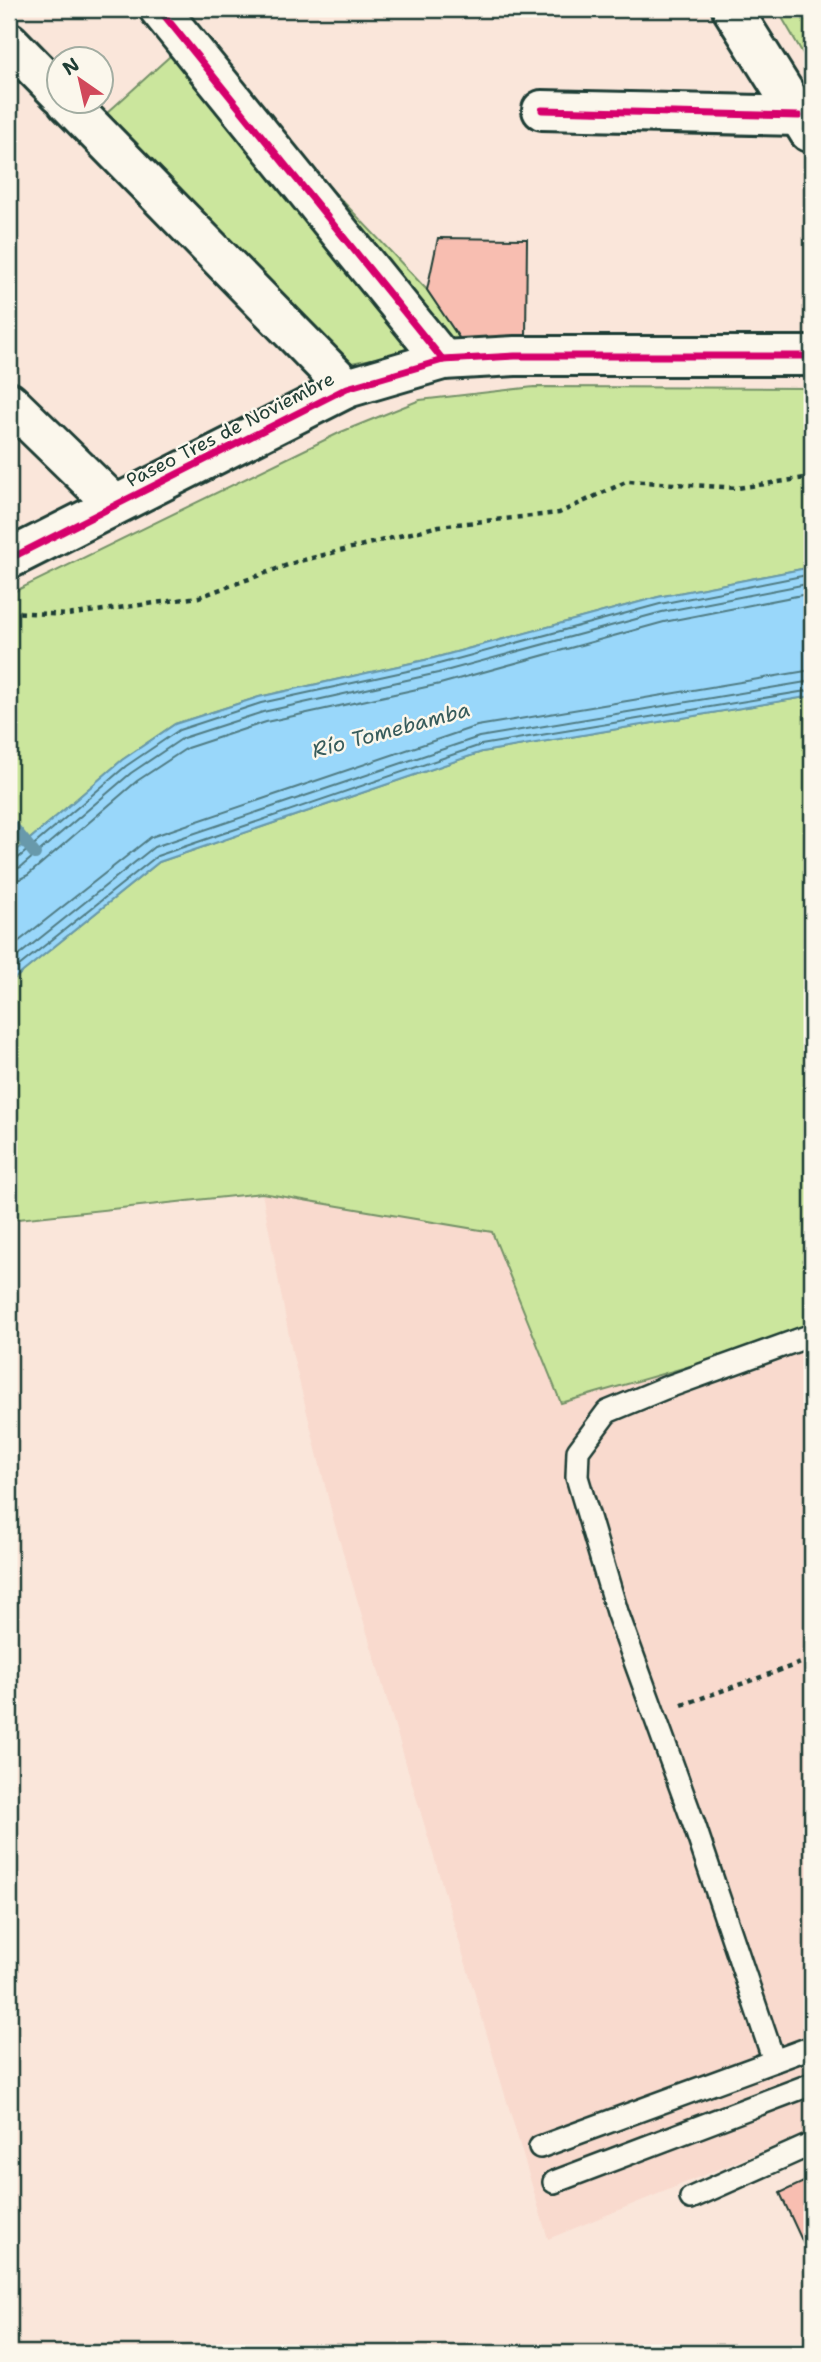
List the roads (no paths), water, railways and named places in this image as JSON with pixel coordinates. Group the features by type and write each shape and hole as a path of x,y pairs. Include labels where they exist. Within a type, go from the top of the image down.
{"street":[{"path":"159,9 443,360"},
{"path":"732,9 806,126"},
{"path":"9,42 46,80"},
{"path":"542,110 806,126"},
{"path":"81,116 347,387"},
{"name":"Paseo Tres de Noviembre","path":"9,559 347,387 443,360 515,356 812,356"},
{"path":"9,402 114,504"}],"lane":[{"path":"774,2061 617,1612 577,1477 578,1451 607,1412 812,1335"},
{"path":"540,2147 812,2047"},
{"path":"554,2182 812,2084"},
{"path":"691,2199 812,2144"}],"water":[{"name":"Río Tomebamba","path":"812,567 812,696 482,752 159,862 9,983 9,857 122,760 175,724 259,697 434,658 658,597"}],"waterway":[{"path":"9,822 35,854"}]}
